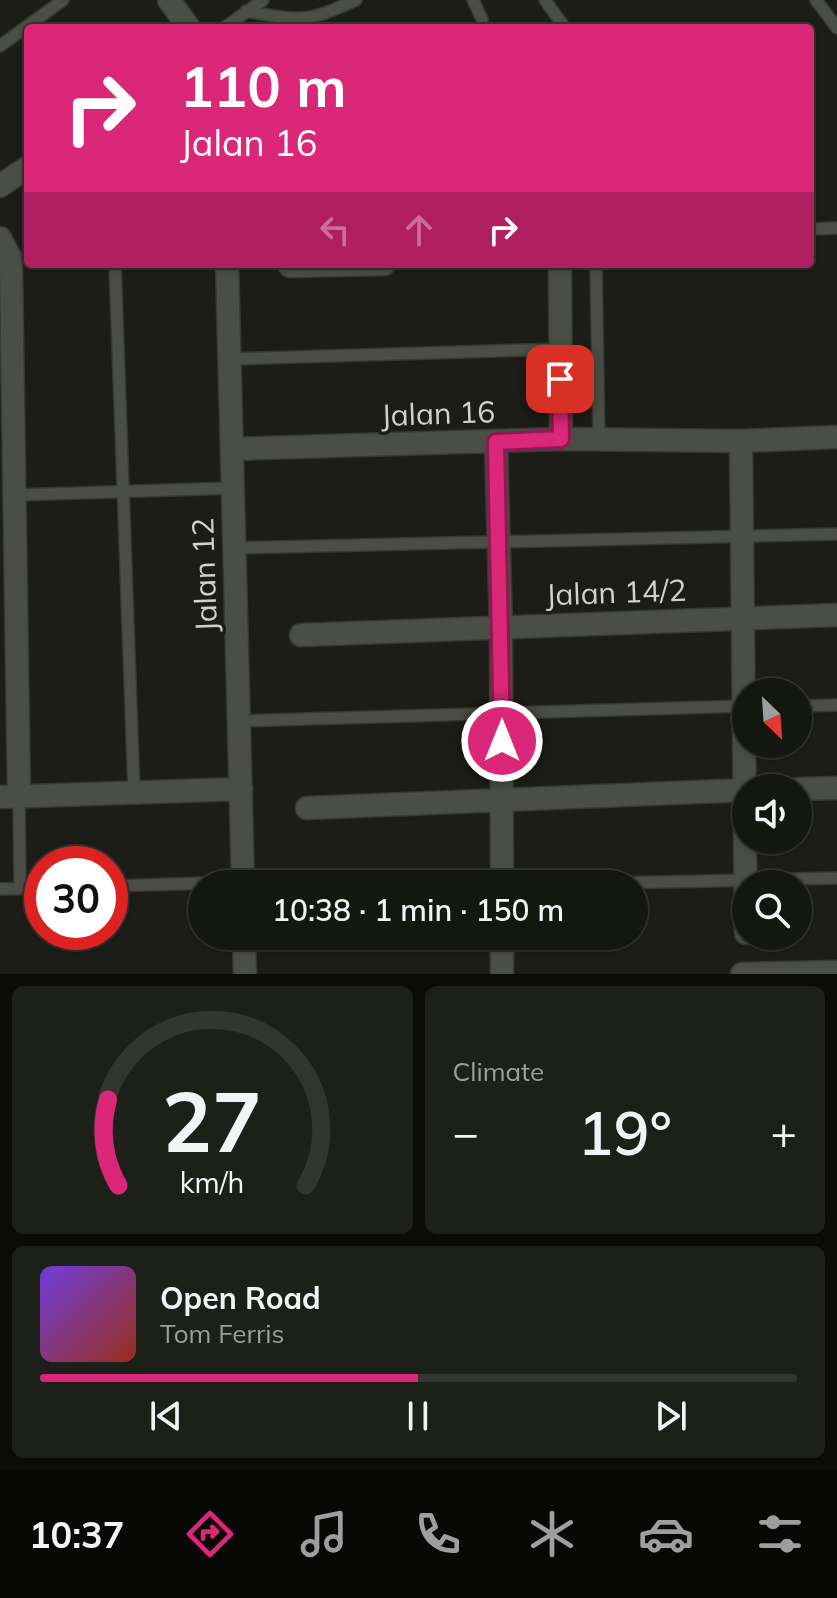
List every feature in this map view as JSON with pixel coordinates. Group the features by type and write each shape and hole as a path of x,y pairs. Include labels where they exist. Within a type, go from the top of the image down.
{"street":[{"path":"169,0 186,24"},
{"path":"0,186 24,170"},
{"path":"0,238 10,257 6,353 9,796 241,789"},
{"name":"Jalan 12","path":"227,268 243,870"},
{"path":"560,268 561,439"},
{"name":"Jalan 16","path":"232,449 561,439 741,441 837,437"},
{"path":"741,441 744,678"},
{"path":"496,442 502,870"},
{"name":"Jalan 14/2","path":"301,635 837,615"},
{"path":"812,789 837,788"},
{"path":"307,808 732,791"},
{"path":"244,950 245,974"},
{"path":"502,950 502,974"},
{"path":"745,950 744,974 837,972"}],"lane":[{"path":"30,24 63,0"},
{"path":"229,24 263,0"},
{"path":"246,11 293,20 319,17 356,0"},
{"path":"473,0 482,19"},
{"path":"545,0 562,24"},
{"path":"816,0 837,28"},
{"path":"0,46 24,28"},
{"path":"814,229 837,228"},
{"path":"115,268 134,792"},
{"path":"596,268 599,440"},
{"path":"229,359 559,349"},
{"path":"8,495 232,488"},
{"path":"234,548 837,534"},
{"path":"812,706 837,705"},
{"path":"239,721 732,706"},
{"path":"9,796 20,888"},
{"path":"812,879 837,878"},
{"path":"648,882 732,880"},
{"path":"128,886 188,884"},
{"path":"0,889 24,888"}],"route":[{"path":"502,741 496,442 561,439 560,379"}]}
